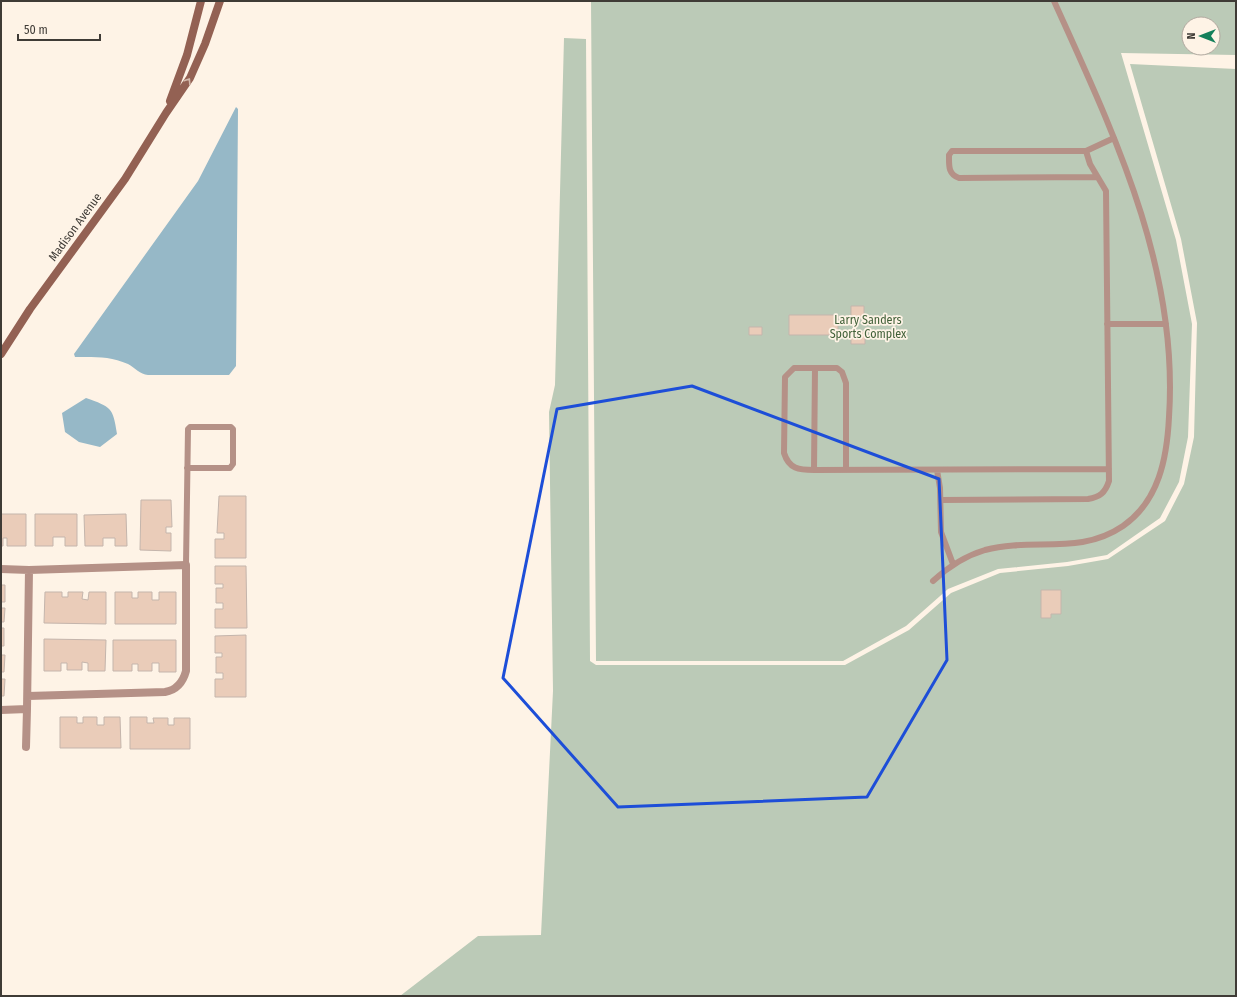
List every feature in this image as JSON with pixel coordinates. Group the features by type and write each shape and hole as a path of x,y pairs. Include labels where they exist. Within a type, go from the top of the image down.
{"main road":[{"name":"Madison Avenue","path":"166,113 187,55 201,1"},
{"name":"Madison Avenue","path":"1,354 30,309 125,179 166,113 190,78 199,62 220,1"}],"street":[{"path":"1,569 29,570 186,565 185,677 176,688 165,692 28,696"},
{"path":"26,747 29,570"},
{"path":"1,710 27,709"}],"lane":[{"path":"932,581 953,564 970,555 1003,547 1087,542 1124,525 1136,514 1153,492 1158,481 1166,448 1171,373 1161,288 1155,262 1131,182 1114,138 1054,1"},
{"path":"1096,177 959,178 952,176 949,170 949,155 952,151 1086,151 1114,138"},
{"path":"941,500 1095,498 1102,495 1106,489 1109,481 1106,191 1096,177 1086,151"},
{"path":"1107,324 1166,324"},
{"path":"846,470 845,378 842,372 836,368 794,368 785,377 784,453 789,464 795,468 814,470 846,470 937,470 1108,469"},
{"path":"814,470 815,368"},
{"path":"186,565 187,468 188,430 190,427 231,427 233,430 233,464 230,468 187,468"},
{"path":"937,470 941,500 941,532 953,564"}],"highlighted area":[{"path":"692,386 939,479 947,660 867,797 618,807 503,678 557,409"}],"green space":[{"name":"Larry Sanders Sports Complex","path":"591,1 1236,1 1236,55 1221,55 1221,16 1181,16 1181,54 1121,53 1176,240 1192,324 1188,437 1179,482 1160,518 1107,555 1067,562 998,569 948,589 906,626 843,661 596,661"},
{"path":"564,38 586,39 590,661 596,665 845,665 909,630 951,593 1000,573 1068,566 1108,559 1165,521 1184,484 1194,437 1197,323 1181,239 1130,64 1236,69 1236,996 400,996 478,936 541,935 553,691 549,412 555,385"}],"water":[{"path":"236,107 238,109 236,366 229,375 148,375 121,361 102,358 75,357 74,354 198,181"},
{"path":"86,398 106,406 114,418 117,434 100,447 79,442 65,432 62,413"}],"building":[{"path":"851,306 864,306 864,319 851,319"},
{"path":"789,315 838,315 838,335 789,335"},
{"path":"749,327 762,327 762,335 749,335"},
{"path":"851,332 865,332 865,344 851,344"},
{"path":"219,496 246,496 246,558 215,558 215,539 224,539 224,533 217,533"},
{"path":"141,500 171,500 172,527 166,527 166,533 171,533 171,551 140,550"},
{"path":"1,514 26,514 26,546 7,546 7,538 3,538 3,546 1,546"},
{"path":"35,514 77,514 77,546 65,546 65,537 53,537 53,546 35,546"},
{"path":"126,514 127,546 115,546 115,538 103,538 103,546 85,546 84,515"},
{"path":"215,566 246,566 247,628 215,628 215,609 223,609 223,603 216,603 216,588 223,588 223,584 215,584"},
{"path":"1,585 5,585 5,602 1,602"},
{"path":"1041,590 1061,590 1061,614 1051,614 1051,618 1041,618"},
{"path":"45,592 62,592 62,597 68,597 68,592 83,592 82,599 88,600 89,592 106,592 106,624 44,623"},
{"path":"115,592 132,592 132,598 138,598 138,592 152,592 152,600 159,600 159,592 176,592 176,624 115,624"},
{"path":"1,608 5,608 4,622 1,622"},
{"path":"1,628 4,628 4,646 1,646"},
{"path":"246,635 246,697 215,697 215,679 223,679 223,673 216,673 216,657 222,657 222,653 215,653 215,636"},
{"path":"44,639 106,640 105,671 88,671 88,663 82,662 82,670 67,670 67,663 61,663 61,671 44,671"},
{"path":"113,640 176,640 176,672 159,672 159,663 152,663 152,671 138,671 138,664 132,664 132,671 113,671"},
{"path":"1,655 5,655 4,672 1,672"},
{"path":"1,679 5,679 4,696 1,696"},
{"path":"60,717 77,717 77,723 83,723 83,717 97,717 97,725 104,725 104,717 120,717 121,748 60,748"},
{"path":"130,717 147,717 147,723 154,723 153,718 168,718 168,725 174,725 174,718 190,718 190,749 130,749"}]}
